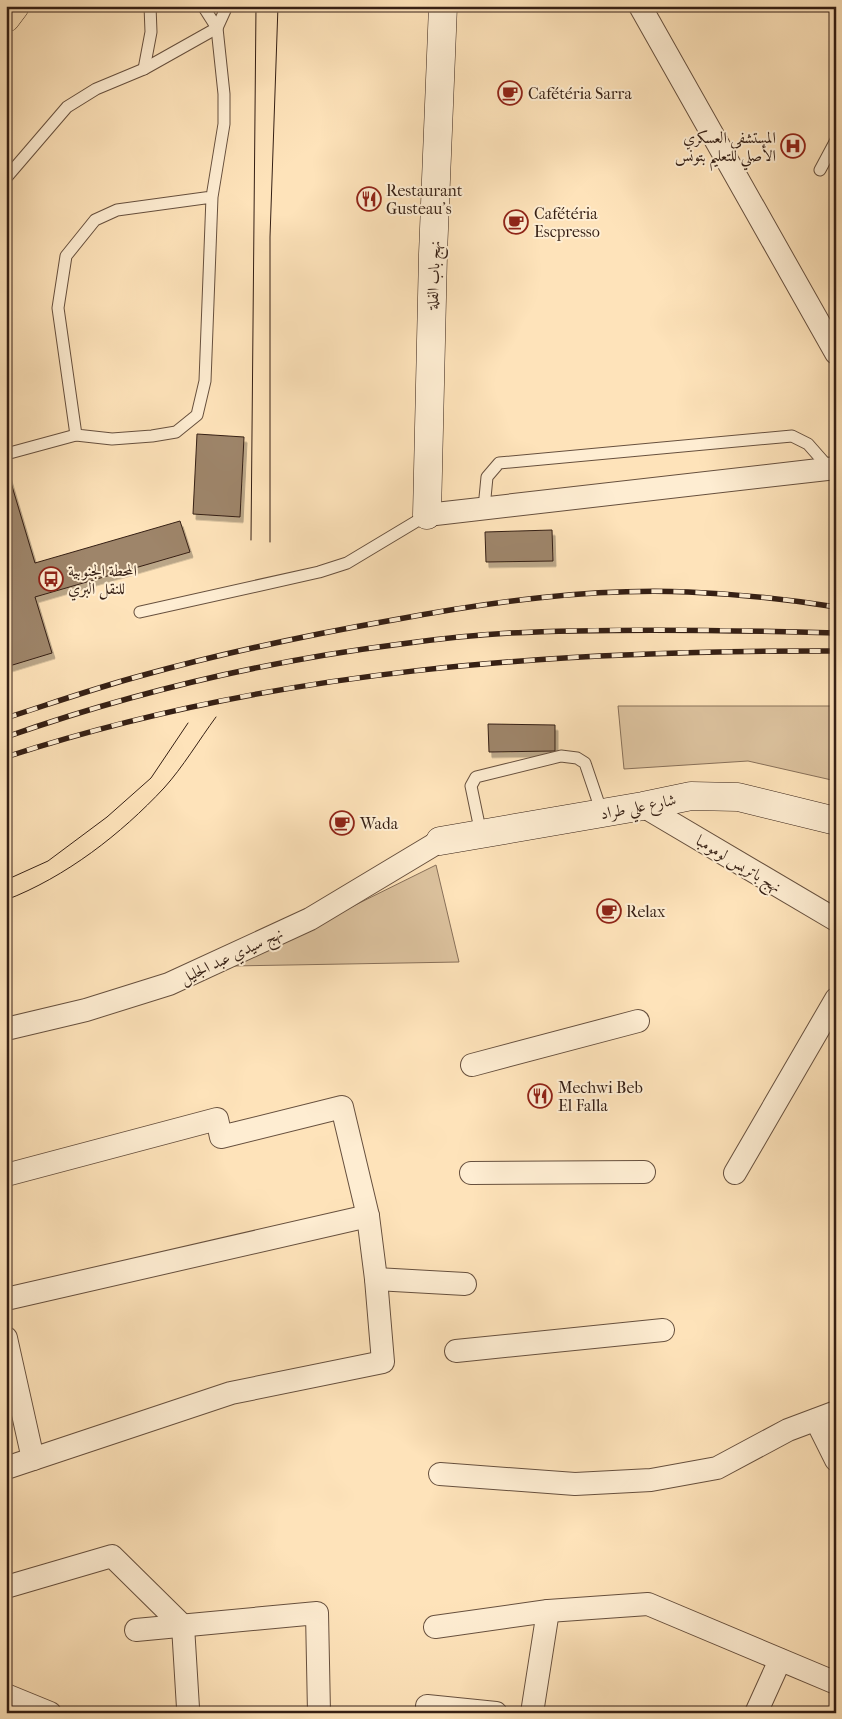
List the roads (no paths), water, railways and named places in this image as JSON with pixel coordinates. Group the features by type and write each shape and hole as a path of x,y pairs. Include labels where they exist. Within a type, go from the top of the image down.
{"street":[{"name":"نهج باب الفلة","path":"427,515 433,254 443,6"},
{"path":"640,6 836,353"},
{"path":"427,515 833,468"},
{"name":"شارع علي طراد","path":"440,841 691,796 738,797 836,820"},
{"name":"نهج باتريس لومومبا","path":"643,806 836,920"},
{"name":"نهج سيدي عبد الجليل","path":"6,1029 86,1010 169,984 310,919 440,841"},
{"path":"736,1173 836,999"},
{"path":"472,1064 638,1021"},
{"path":"6,1176 217,1119 221,1137 342,1107 368,1216 376,1279 383,1362 231,1393 6,1468"},
{"path":"471,1173 644,1172"},
{"path":"6,1299 368,1216"},
{"path":"376,1279 465,1284"},
{"path":"456,1351 663,1330"},
{"path":"6,1338 33,1458"},
{"path":"440,1474 575,1484 650,1480 717,1468 788,1430 826,1416 836,1460"},
{"path":"6,1587 112,1556 183,1626 188,1708"},
{"path":"435,1627 548,1611 648,1604 836,1683"},
{"path":"532,1713 548,1611"},
{"path":"136,1630 317,1613 319,1713"},
{"path":"756,1713 780,1660"},
{"path":"6,1695 50,1713"},
{"path":"427,1706 496,1713"}],"lane":[{"path":"144,69 151,32 150,6"},
{"path":"6,454 76,435 112,439 176,432 198,415 205,382 212,197 224,124 224,94 217,28 203,6"},
{"path":"6,178 67,107 96,89 144,69 217,28 227,6"},
{"path":"820,170 836,140"},
{"path":"76,435 58,308 66,256 94,220 117,210 212,197"},
{"path":"484,508 487,477 499,463 792,436 808,444 833,468"},
{"path":"140,612 319,572 347,563 427,515"},
{"path":"481,834 471,786 476,777 561,756 577,758 585,763 602,813"}],"tram line":[{"path":"251,540 256,6"},
{"path":"270,542 270,237 278,6"},
{"path":"6,900 71,867 130,822 171,780 216,717"},
{"path":"6,880 48,861 107,817 151,778 188,723"}],"railway":[{"path":"6,718 123,681 234,652 429,613 503,602 577,594 651,591 743,596 836,607"},
{"path":"6,737 103,706 201,680 300,659 428,640 496,634 591,630 714,630 836,633"},
{"path":"6,757 107,727 210,703 313,685 416,671 521,661 626,655 836,651"}],"place":[{"name":"Cafétéria Sarra","path":"510,93"},
{"name":"المستشفى العسكري الأصلي للتعليم بتونس","path":"793,146"},
{"name":"Restaurant Gusteau's","path":"369,199"},
{"name":"Cafétéria Escpresso","path":"516,222"},
{"name":"المحطة الجنوبية للنقل البري","path":"51,579"},
{"name":"Wada","path":"342,823"},
{"name":"Relax","path":"609,911"},
{"name":"Mechwi Beb El Falla","path":"540,1096"}]}
